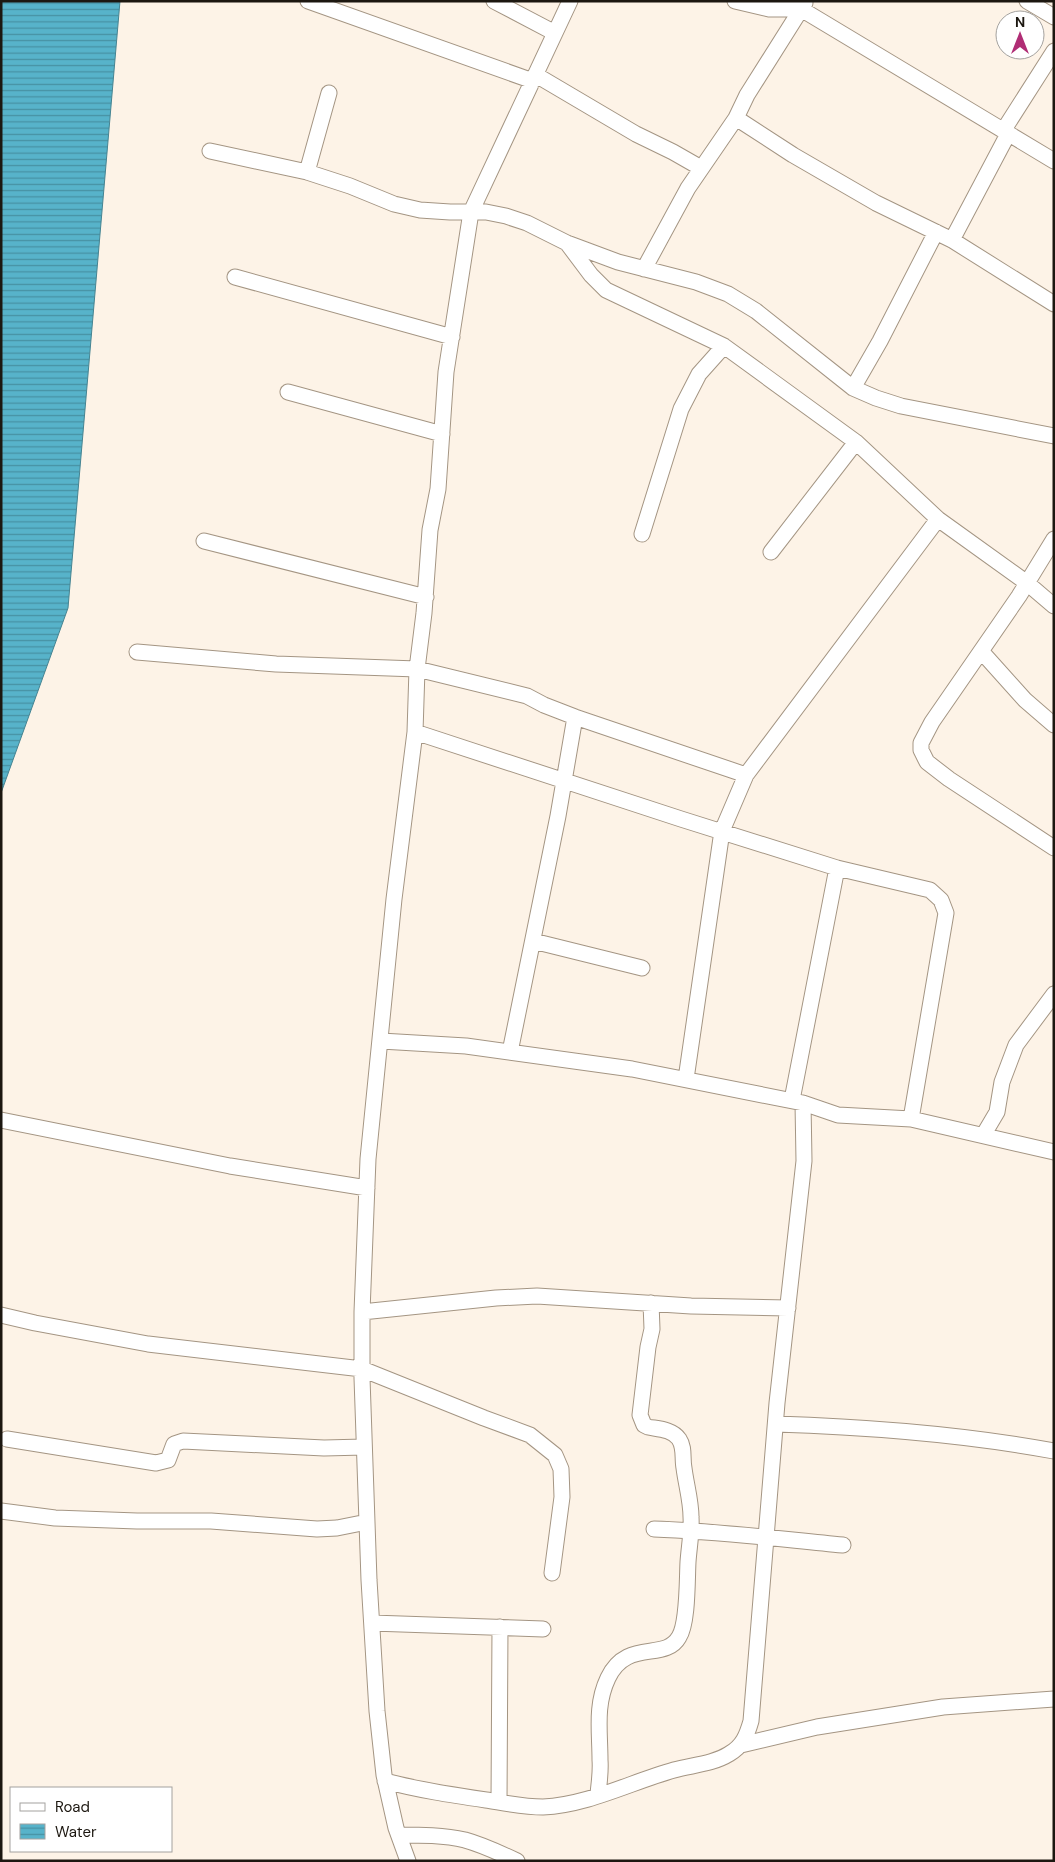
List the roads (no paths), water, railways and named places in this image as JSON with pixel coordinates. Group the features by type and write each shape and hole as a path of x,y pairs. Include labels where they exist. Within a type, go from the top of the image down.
{"street":[{"path":"308,1 534,78 700,168"},
{"path":"494,1 555,33"},
{"path":"408,1861 385,1781 377,1711 367,1522 362,1370 362,1312 368,1159 394,900 415,732 417,669 426,597 430,530 438,488 446,372 471,212 570,1"},
{"path":"735,1 769,9 804,5 1054,161"},
{"path":"1027,1 1054,18"},
{"path":"644,269 700,168 736,118 747,95 804,5"},
{"path":"952,240 1006,132 1054,51"},
{"path":"307,172 329,93"},
{"path":"736,118 793,155 868,198 952,240 1054,304"},
{"path":"210,151 307,172 350,186 394,204 420,210 471,212 506,216 527,223 567,243 618,262 696,282 728,294 756,311 853,388 876,398 901,406 1054,436"},
{"path":"853,388 880,341 936,232"},
{"path":"567,243 591,275 606,290 724,346 856,442 938,519 1028,583 1054,606"},
{"path":"235,277 452,337"},
{"path":"642,534 681,409 698,374 724,346"},
{"path":"288,392 442,434"},
{"path":"771,552 856,442"},
{"path":"686,1080 722,831 746,775 938,519"},
{"path":"1054,539 1028,583 920,743 923,756 927,762 949,779 1054,848"},
{"path":"204,540 426,597"},
{"path":"981,651 1025,700 1054,725"},
{"path":"137,652 276,664 417,669 527,696 575,717 746,775"},
{"path":"510,1052 565,781 575,717"},
{"path":"415,732 837,868 930,890 941,900 946,913 911,1119"},
{"path":"385,1781 420,1790 499,1802 543,1806 561,1804 674,1770 714,1761 729,1754 742,1744 748,1734 751,1721 776,1424 804,1161 805,1135 797,1101 837,868"},
{"path":"533,941 642,968"},
{"path":"984,1134 997,1112 1002,1082 1016,1045 1054,994"},
{"path":"381,1041 434,1043 632,1069 797,1101 838,1114 911,1119 984,1134 1054,1152"},
{"path":"1,1120 230,1166 367,1188"},
{"path":"362,1312 496,1298 575,1298 691,1306 788,1308"},
{"path":"598,1794 600,1773 600,1698 614,1668 626,1657 664,1649 672,1645 680,1637 685,1612 691,1530 690,1500 680,1442 673,1433 644,1425 640,1415 648,1346 652,1329 651,1303"},
{"path":"1,1314 35,1323 148,1344 362,1370 530,1435 555,1455 562,1480 562,1497 552,1573"},
{"path":"776,1424 888,1429 1008,1442 1054,1451"},
{"path":"7,1439 156,1463 168,1460 174,1444 183,1441 324,1448 364,1447"},
{"path":"1,1511 63,1518 136,1521 211,1521 318,1529 337,1528 367,1522"},
{"path":"654,1529 691,1530 843,1545"},
{"path":"372,1623 543,1629"},
{"path":"499,1802 500,1627"},
{"path":"742,1744 817,1727 943,1707 1054,1699"},
{"path":"399,1835 438,1836 466,1840 492,1849 516,1861"}],"water":[{"path":"1,1 120,1 68,608 1,793"}]}
